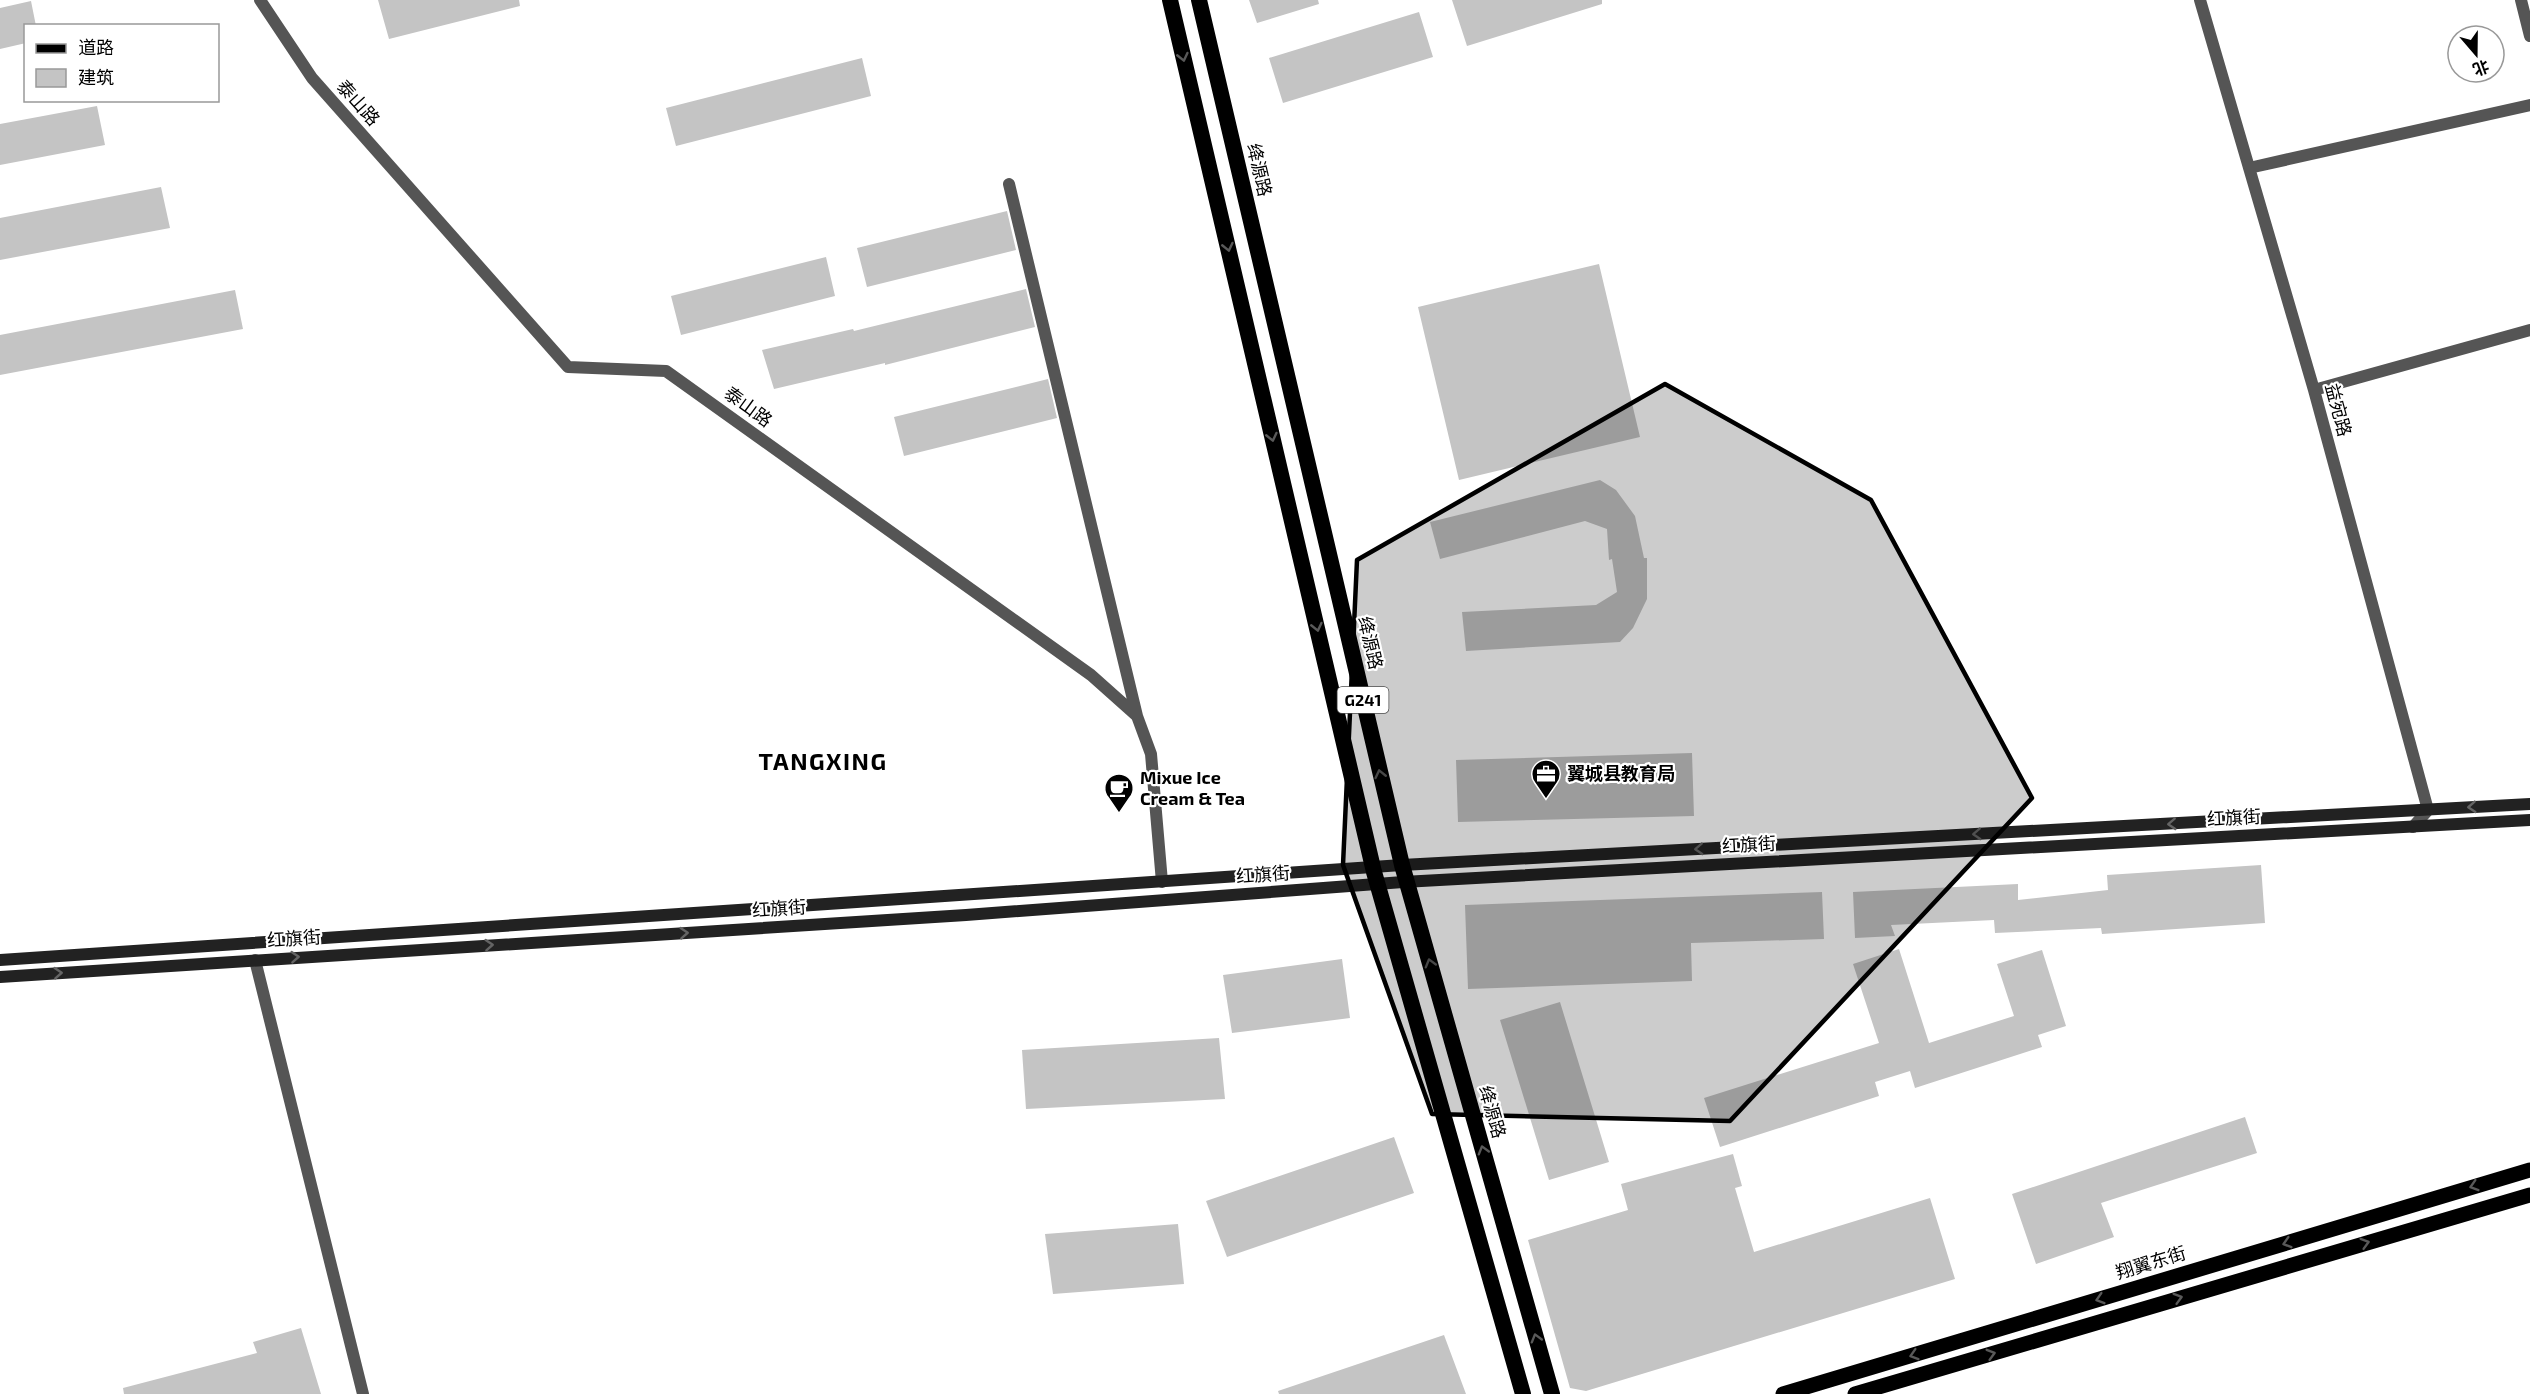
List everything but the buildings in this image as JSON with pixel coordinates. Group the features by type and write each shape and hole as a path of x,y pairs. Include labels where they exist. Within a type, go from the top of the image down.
{"highway":[{"name":"G241","path":"1170,0 1373,868 1523,1394"},
{"name":"绛源路","path":"1199,0 1402,865 1552,1394"}],"main road":[{"name":"红旗街","path":"0,960 1402,865 2530,804"},
{"name":"红旗街","path":"0,977 966,915 1407,882 2530,820"},
{"name":"翔翼东街","path":"1783,1394 2530,1170"},
{"path":"1855,1394 2530,1195"}],"street":[{"name":"泰山路","path":"260,0 312,78 568,367 666,370 1091,675 1137,716 1151,754 1162,882"},
{"name":"益宛路","path":"2200,0 2314,390 2428,810"},
{"path":"2521,0 2530,36"},
{"path":"2249,168 2530,105"},
{"path":"1009,184 1137,716"},
{"path":"2314,390 2530,330"},
{"path":"2414,827 2428,810"},
{"path":"255,960 363,1394"}],"highlighted area":[{"path":"1665,384 1871,500 2032,798 1730,1121 1432,1114 1343,865 1357,560"}],"place":[{"name":"翼城县教育局","path":"1546,800"},
{"name":"Mixue Ice Cream & Tea","path":"1119,814"}],"district":[{"name":"TANGXING","path":"823,762"}]}
